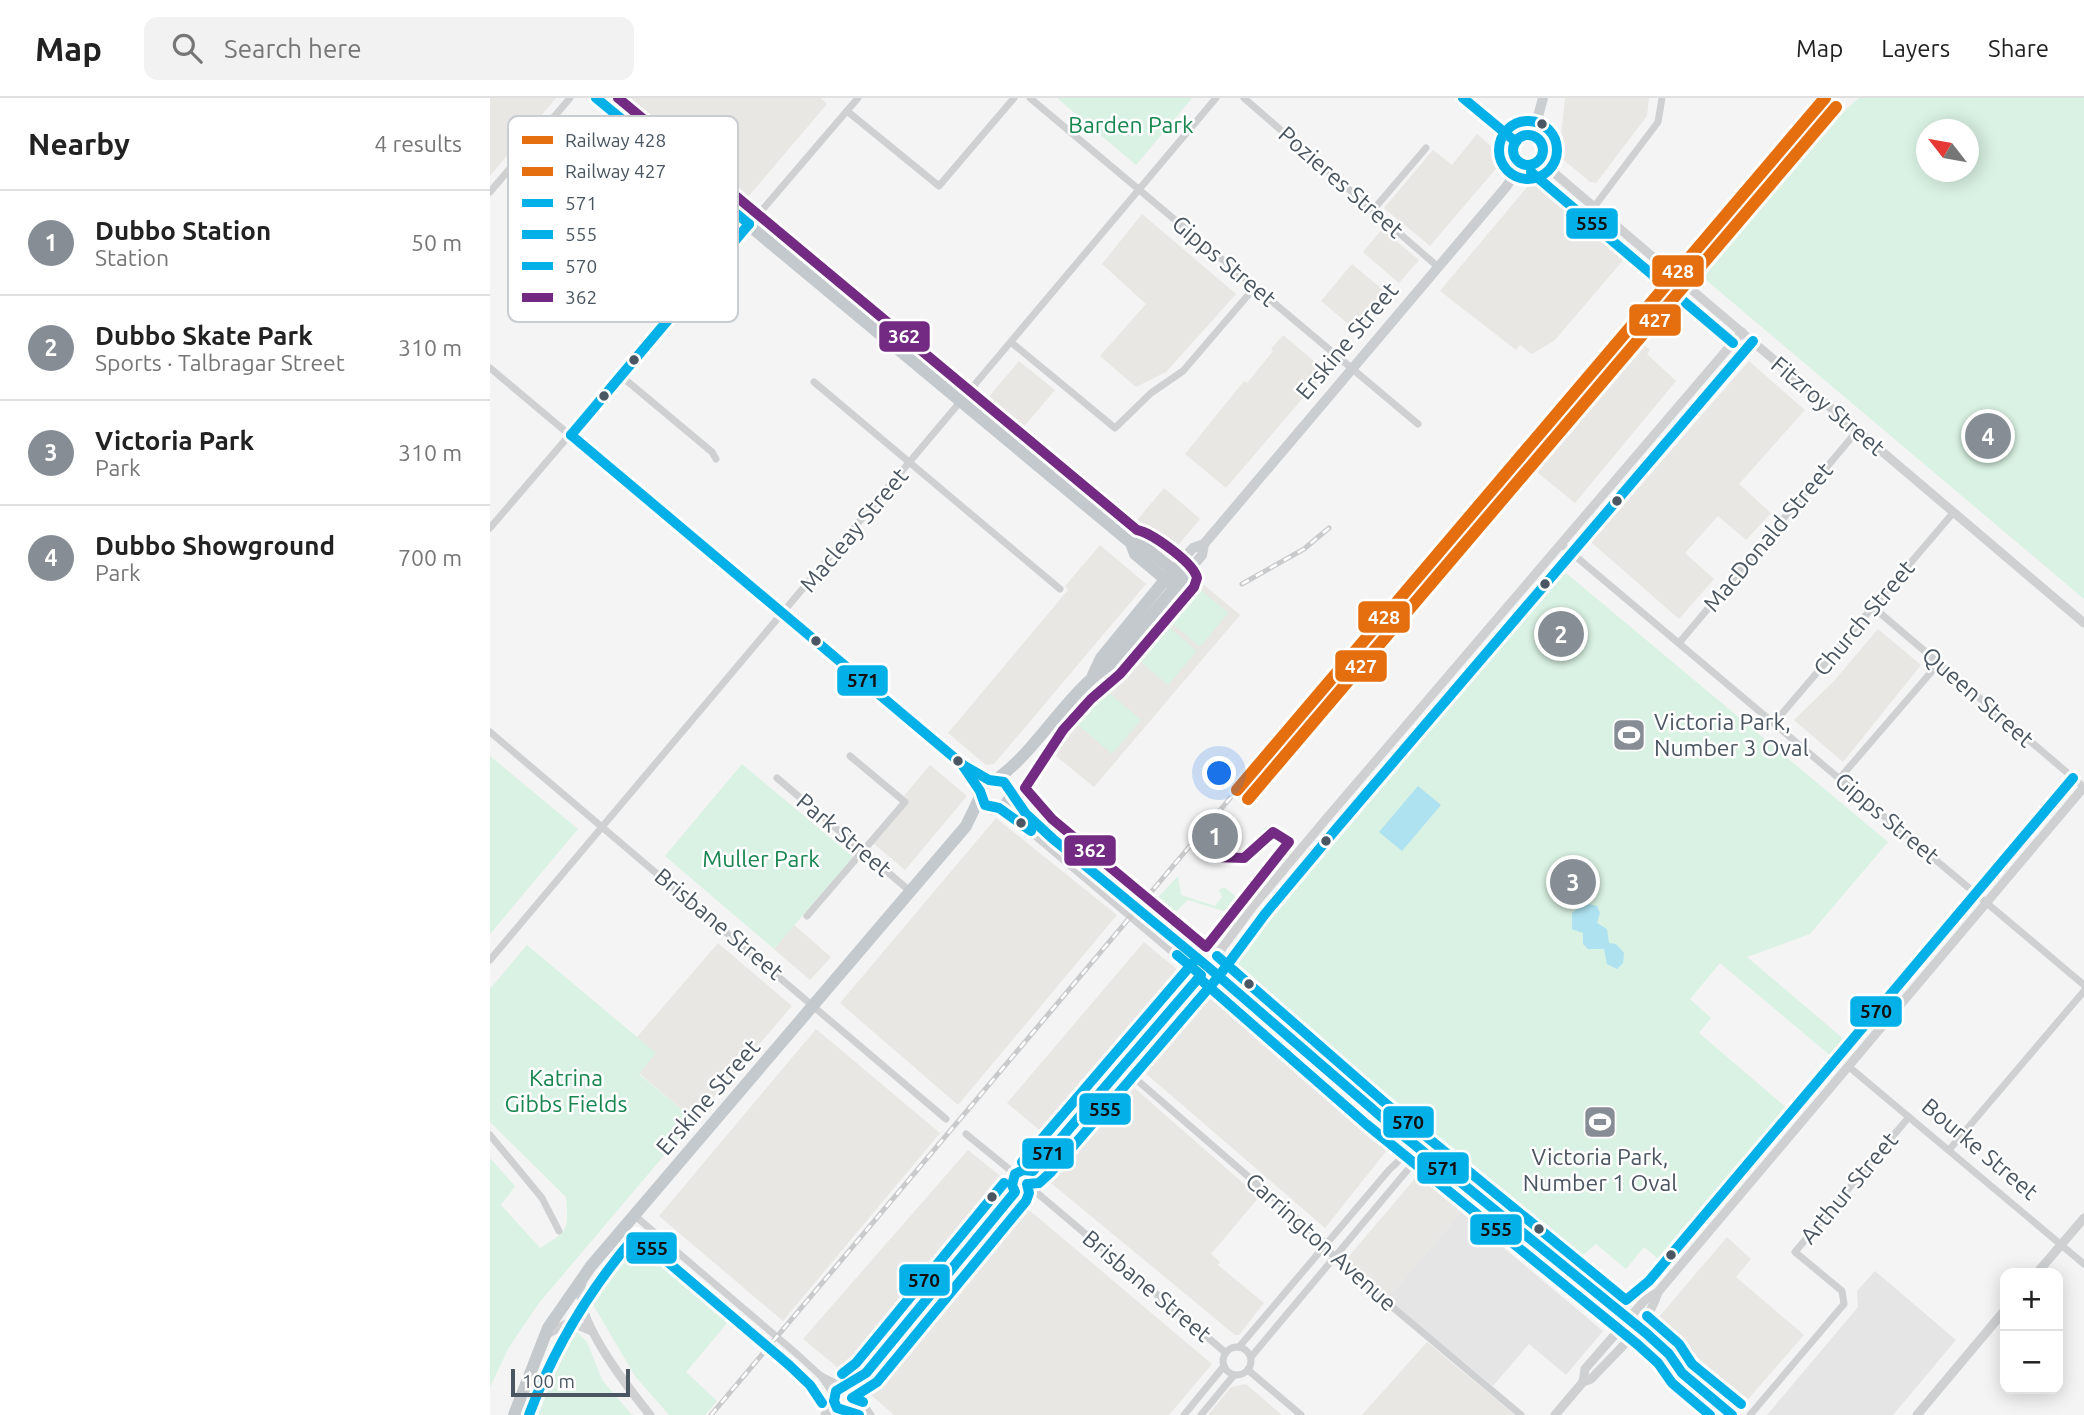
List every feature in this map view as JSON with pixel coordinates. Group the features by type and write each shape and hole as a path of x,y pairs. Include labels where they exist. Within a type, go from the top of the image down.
{"highway":[{"path":"597,98 619,116"},
{"path":"738,215 1131,543 1135,554 1174,579"},
{"name":"Erskine Street","path":"993,779 1021,761 1093,676 1101,658 1174,579"},
{"name":"Erskine Street","path":"1010,792 1021,761"},
{"path":"993,779 1010,792 1007,803 996,809 985,805 980,794 993,779"},
{"name":"Erskine Street","path":"514,1415 539,1346 563,1304 591,1266 966,826 980,794"},
{"name":"Erskine Street","path":"966,826 996,809"}],"main road":[{"path":"1533,135 1543,98"},
{"path":"1533,135 1543,146 1540,161 1531,166 1521,164 1513,154 1516,142 1523,136 1533,135"},
{"name":"Erskine Street","path":"1174,579 1202,555 1204,544 1506,187 1521,164"}],"street":[{"path":"555,116 570,98"},
{"path":"738,237 858,98"},
{"path":"848,111 939,186 1014,98"},
{"name":"Gipps Street","path":"1030,98 1418,424"},
{"name":"Macleay Street","path":"490,960 1216,98"},
{"name":"Pozieres Street","path":"1244,98 1437,266"},
{"path":"1463,98 1516,142"},
{"path":"1594,207 1658,122 1662,98"},
{"path":"1373,210 1426,148"},
{"name":"Fitzroy Street","path":"1540,161 2084,623"},
{"path":"490,192 508,171"},
{"path":"1012,343 1115,428 1151,393 1183,370 1255,287"},
{"path":"490,528 666,322"},
{"path":"1033,1171 1208,967 1254,905 1742,332"},
{"path":"490,368 963,765 993,779"},
{"path":"621,376 712,452 716,459"},
{"path":"814,382 1060,589"},
{"name":"MacDonald Street","path":"1679,643 1857,431"},
{"name":"Church Street","path":"1774,723 1954,513"},
{"name":"Gipps Street","path":"1561,544 2084,985"},
{"name":"Queen Street","path":"1873,607 2084,787"},
{"path":"1839,779 1939,663"},
{"name":"Brisbane Street","path":"490,732 946,1119"},
{"path":"807,916 905,802 850,756"},
{"path":"963,765 980,794"},
{"name":"Park Street","path":"777,778 911,892"},
{"path":"1583,1382 1585,1369 1645,1300 1658,1292 2084,787"},
{"path":"1010,792 1053,839 1208,967 1412,1147"},
{"path":"2076,797 2084,803"},
{"path":"996,809 1026,827 1201,975 1638,1327 1669,1354 1682,1373"},
{"path":"1949,1150 2084,991"},
{"name":"Bourke Street","path":"1848,1066 2084,1264"},
{"name":"Carrington Avenue","path":"1122,1067 1326,1244 1334,1258 1521,1415"},
{"name":"Arthur Street","path":"1750,1415 1844,1304 1842,1291 1795,1252 1909,1117"},
{"path":"966,1134 1015,1174"},
{"path":"490,1135 542,1198 559,1231"},
{"path":"1184,1415 1224,1366 1226,1353 1240,1348 1326,1244 1412,1147"},
{"path":"1248,1370 1251,1357 1421,1154"},
{"path":"1421,1154 1629,1338 1660,1363 1682,1373 1732,1415"},
{"path":"1023,1170 1033,1171 1039,1181 1036,1192 1028,1196 1015,1192 1012,1185 1015,1174 1023,1170"},
{"path":"825,1415 834,1398 866,1373 1015,1192"},
{"name":"Brisbane Street","path":"1036,1192 1226,1353"},
{"path":"634,1215 821,1376 834,1398 848,1413 860,1396 866,1373"},
{"path":"2041,1268 2084,1217"},
{"path":"584,1313 580,1290 591,1266"},
{"path":"1555,1415 1583,1382 1591,1379 1629,1338 1654,1307 1658,1292"},
{"path":"563,1304 571,1300 584,1313 650,1415"},
{"path":"1917,1415 2000,1316"},
{"path":"539,1346 562,1323 577,1323 594,1331"},
{"path":"1240,1348 1251,1357"},
{"path":"1224,1366 1234,1375"},
{"path":"1201,1415 1234,1375 1248,1370"},
{"path":"1248,1370 1301,1415"},
{"path":"821,1376 846,1386 860,1396 871,1415"}],"shaded area":[{"path":"490,98 556,98 541,116 508,116 508,155 490,176"},
{"path":"625,98 821,98 827,104 747,198 738,191 738,116 647,116"},
{"path":"1565,98 1649,98 1647,116 1596,183 1590,182 1559,156"},
{"path":"1477,134 1505,158 1430,246 1384,208 1433,150 1452,165"},
{"path":"1532,181 1625,258 1555,340 1532,354 1520,345 1516,350 1440,291"},
{"path":"1142,214 1236,294 1166,372 1136,387 1100,356 1146,304 1102,264"},
{"path":"1382,229 1419,260 1399,283 1363,252"},
{"path":"1352,264 1389,295 1358,332 1321,301"},
{"path":"1629,332 1650,350 1647,354 1676,381 1575,503 1522,460"},
{"path":"1283,335 1326,371 1226,488 1185,454 1244,381 1247,383"},
{"path":"1019,361 1055,390 1022,429 986,400"},
{"path":"1749,361 1805,410 1739,484 1771,513 1746,540 1718,516 1685,553 1714,579 1679,619 1591,542"},
{"path":"1164,488 1200,519 1175,549 1169,552 1133,525"},
{"path":"1100,545 1146,584 994,764 986,765 948,733 1068,590 1065,586"},
{"path":"1197,579 1240,615 1094,787 1051,752"},
{"path":"1878,629 1921,665 1843,762 1794,720 1834,681"},
{"path":"930,765 967,796 905,870 873,843 909,801 904,796"},
{"path":"996,818 1117,915 958,1105 840,1003"},
{"path":"794,925 831,957 810,980 774,949"},
{"path":"1144,942 1180,972 1044,1134 1007,1103"},
{"path":"718,943 792,1006 694,1120 639,1073 637,1037"},
{"path":"1209,997 1388,1149 1325,1228 1144,1072 1204,998"},
{"path":"816,1029 940,1133 783,1321 659,1216"},
{"path":"1131,1085 1259,1197 1211,1254 1220,1262 1218,1265 1264,1303 1239,1335 1235,1335 1051,1183"},
{"path":"968,1150 1004,1179 1001,1186 847,1375 803,1339"},
{"path":"1418,1175 1461,1212 1387,1299 1344,1262"},
{"path":"1028,1209 1212,1364 1169,1415 894,1415 871,1395"},
{"path":"1461,1212 1603,1331 1566,1375 1529,1344 1493,1386 1387,1299"},
{"path":"1727,1237 1751,1259 1736,1277 1804,1335 1744,1404 1652,1325"},
{"path":"1875,1271 1956,1340 1893,1415 1767,1415 1858,1307 1857,1291"},
{"path":"1427,1342 1515,1415 1362,1415"},
{"path":"1246,1384 1282,1415 1208,1415 1231,1387"}],"green space":[{"name":"Barden Park","path":"1057,98 1192,98 1136,165"},
{"path":"1859,98 2084,98 2084,599 1699,274 1818,133"},
{"path":"1555,571 1566,573 1888,842 1810,934 1747,957 1846,1041 1832,1057 1720,963 1690,999 1711,1018 1699,1033 1788,1109 1661,1261 1644,1247 1626,1269 1596,1244 1576,1261 1229,968 1257,923"},
{"path":"1195,585 1228,613 1200,647 1167,619"},
{"path":"1164,623 1197,651 1168,685 1135,657"},
{"path":"1107,691 1141,720 1112,754 1078,725"},
{"path":"490,756 578,829 490,934"},
{"name":"Muller Park","path":"742,764 853,857 774,949 665,856"},
{"path":"1274,824 1283,829 1289,839 1272,863 1268,859 1283,841 1272,831 1259,852 1250,844 1264,828"},
{"path":"1178,876 1181,895 1215,906 1222,897 1219,890 1224,887 1240,900 1230,913 1188,900 1168,919 1149,907"},
{"name":"Katrina Gibbs Fields","path":"527,945 656,1053 639,1074 694,1120 539,1303 509,1347 490,1387 490,1158 515,1186 501,1205 540,1248 565,1229 567,1217 566,1197 490,1122 490,989"},
{"path":"634,1243 728,1322 686,1372 717,1401 705,1415 669,1415 635,1376 588,1296"},
{"path":"576,1331 587,1342 602,1380 632,1415 538,1415 567,1343"}],"water":[{"path":"1418,786 1441,805 1402,851 1379,832"},
{"path":"1585,903 1597,906 1600,913 1597,923 1607,929 1609,943 1616,944 1624,953 1623,963 1617,969 1607,964 1604,949 1588,949 1583,944 1583,933 1572,929 1572,913"}],"railway":[{"path":"1242,584 1304,549 1329,528"},
{"path":"711,1415 1237,790"}],"rail line":[{"name":"428","path":"1237,790 1825,98"},
{"name":"427","path":"1248,799 1836,107"}],"transit line":[{"name":"571","path":"596,98 618,116"},
{"name":"362","path":"618,98 640,116"},
{"name":"571","path":"1463,98 1516,142"},
{"name":"555","path":"1522,121 1534,121 1549,129 1557,144 1557,150 1557,156 1549,171 1534,179 1522,179 1507,171 1499,156 1499,144 1507,129 1522,121"},
{"name":"571","path":"1528,135 1539,139 1543,150 1539,161 1528,165 1517,161 1513,150 1517,139 1528,135"},
{"name":"555","path":"1531,172 1733,343"},
{"name":"362","path":"738,198 1137,530 1172,550 1194,572 1197,578 1194,587 1120,674 1091,699 1063,730 1025,788 1052,819 1206,947 1289,842 1273,832 1244,858 1214,857"},
{"name":"571","path":"738,215 749,224"},
{"name":"571","path":"738,237 749,224"},
{"name":"571","path":"571,435 666,322"},
{"name":"555","path":"863,1402 852,1398 877,1382 1026,1201 1029,1193 1027,1184 1039,1183 1051,1172 1219,976 1265,914 1337,828 1753,341"},
{"name":"571","path":"571,435 963,765 989,780 1004,782 1026,814 1053,839 1208,967 1399,1132 1646,1333 1669,1354 1682,1373 1732,1415"},
{"name":"571","path":"961,763 980,791 985,805 999,808 1031,831"},
{"name":"570","path":"1217,956 1384,1102 1626,1300 1649,1281 2073,778"},
{"name":"571","path":"859,1415 837,1408 834,1401 836,1391 866,1373 1015,1192 1012,1185 1015,1174 1023,1170 1033,1171 1201,975 1177,955"},
{"name":"570","path":"1022,1162 1197,958"},
{"name":"555","path":"1199,978 1366,1124 1637,1344 1658,1363 1672,1383 1710,1415"},
{"name":"570","path":"842,1374 856,1363 1004,1183"},
{"name":"555","path":"529,1415 574,1320 636,1235 789,1365 810,1385 822,1403"},
{"name":"570","path":"1647,1316 1679,1344 1692,1364 1741,1404"}],"place":[{"name":"Dubbo Showground","path":"1988,436"},
{"name":"Dubbo Skate Park","path":"1561,634"},
{"name":"Victoria Park, Number 3 Oval","path":"1629,735"},
{"name":"Dubbo Station","path":"1215,836"},
{"name":"Victoria Park","path":"1573,882"},
{"name":"Victoria Park, Number 1 Oval","path":"1600,1122"}]}
